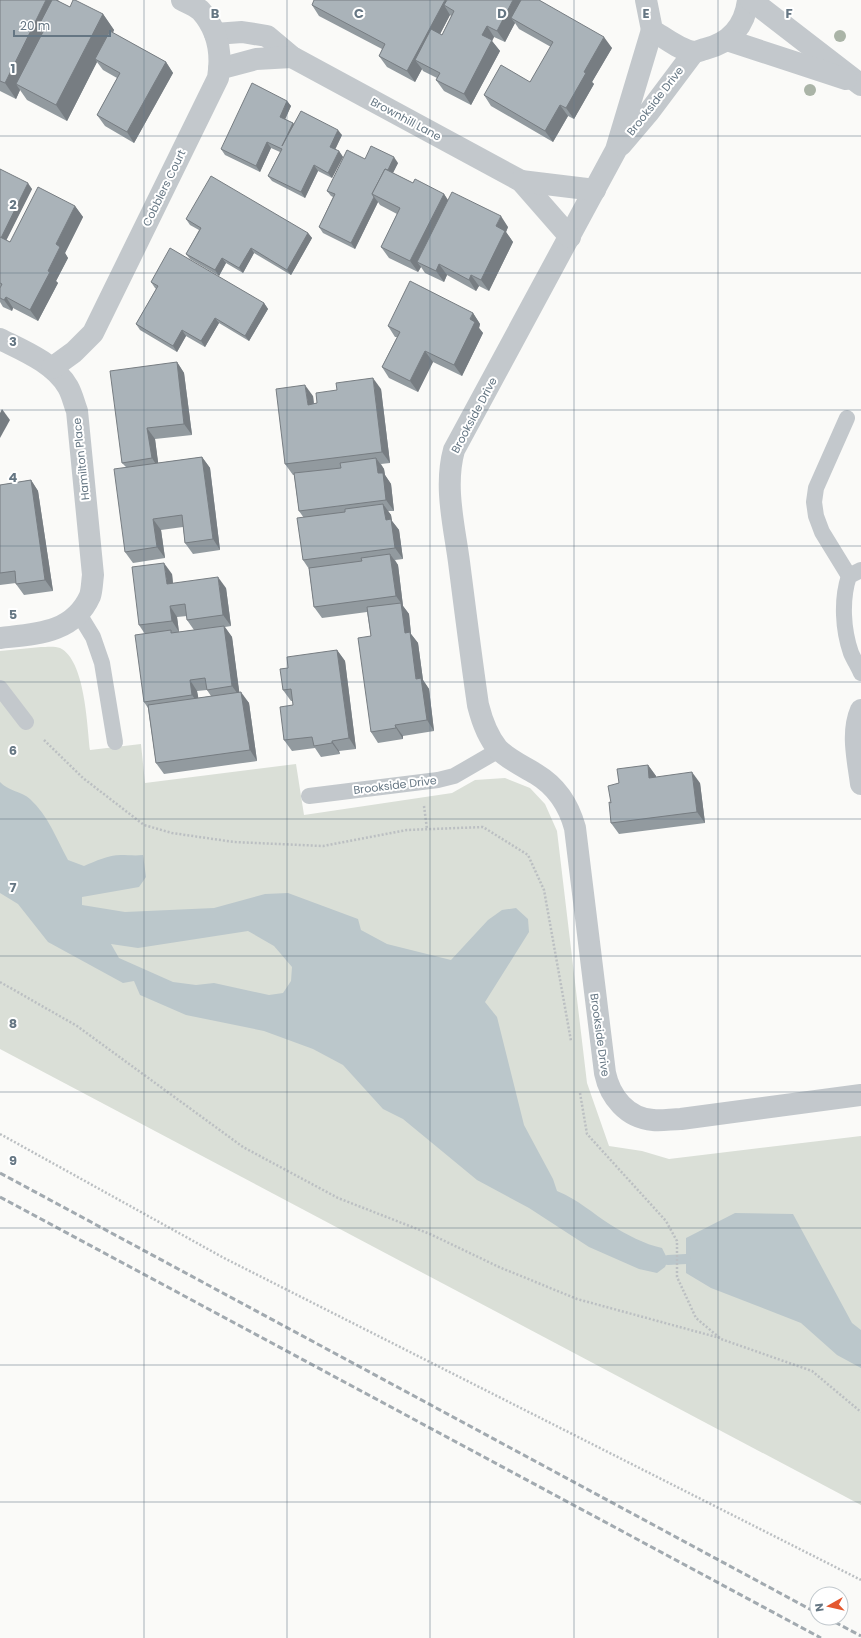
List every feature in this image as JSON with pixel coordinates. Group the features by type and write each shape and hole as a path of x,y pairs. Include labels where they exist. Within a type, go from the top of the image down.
{"street":[{"name":"Cobblers Court","path":"52,368 74,352 93,333 218,78 218,40 200,10 182,0"},
{"path":"646,0 652,30 678,46 694,52 712,48 727,40 735,32 747,13 750,0 859,84"},
{"name":"Brookside Drive","path":"652,30 616,150 454,450 450,464 449,475 453,517 478,705 482,723 499,750 509,759 538,775 552,787 565,802 571,814 575,828 605,1073 607,1084 614,1097 626,1109 635,1115 651,1120 681,1119 861,1095"},
{"name":"Brownhill Lane","path":"215,34 242,32 267,36 292,57 521,181 570,237"},
{"path":"727,40 859,84"},
{"name":"Brookside Drive","path":"616,150 649,112 694,52"},
{"path":"219,69 256,59 292,57"},
{"name":"Brownhill Lane","path":"521,181 595,190"},
{"name":"Hamilton Place","path":"0,339 32,355 52,368 68,387 76,411 93,575 90,595 79,614 59,628 44,633 0,638"},
{"path":"861,710 857,720 855,738 861,784"}],"lane":[{"path":"847,418 816,488 814,502 816,516 822,532 855,573 844,590 846,630 851,653 861,673"},
{"path":"79,614 93,637 102,663 115,742"},
{"path":"0,688 26,722"},
{"name":"Brookside Drive","path":"309,796 438,780 454,776 499,750"}],"path":[{"path":"26,722 82,778 144,825 172,833 234,842 323,846 407,830 483,827 528,855 544,890 572,1047"},
{"path":"424,802 427,829"},
{"path":"0,982 77,1026 243,1147 338,1198 430,1234 499,1267 577,1299 721,1339 812,1371 861,1412"},
{"path":"580,1092 587,1134 666,1221 677,1241 677,1277 696,1318 721,1339"},
{"path":"0,1134 224,1258 861,1580"}],"shaded area":[{"path":"41,647 60,648 68,655 75,665 80,679 86,709 90,750 141,744 145,783 296,764 304,815 452,793 475,780 505,778 530,788 545,804 557,831 587,1083 609,1146 642,1151 669,1159 861,1136 861,1505 0,1049 0,651"},
{"path":"0,782 3,785 23,794 36,805 52,828 68,860 84,866 111,856 143,855 146,877 139,887 82,897 82,905 125,912 214,908 265,894 288,893 358,919 361,930 387,944 451,960 488,920 502,910 516,908 528,919 529,932 485,1002 497,1017 524,1125 553,1179 557,1191 579,1203 623,1232 642,1242 662,1248 668,1260 665,1267 657,1273 639,1269 589,1247 529,1208 477,1180 403,1119 383,1109 343,1065 313,1049 264,1031 186,1015 140,995 134,981 123,983 48,942 18,904 0,893","holes":["248,931 274,946 292,967 291,981 283,993 269,995 214,983 196,985 173,982 119,958 111,944 138,948"]},
{"path":"735,1213 793,1214 852,1323 861,1330 861,1368 837,1355 801,1323 711,1288 686,1273 686,1238"}],"building":[{"path":"0,0 46,0 5,83 0,81"},
{"path":"52,0 56,0 70,7 73,0 75,0 103,14 56,105 16,84 44,30 38,27"},
{"path":"314,0 445,0 407,71 379,56 385,44 312,5"},
{"path":"447,0 513,0 497,31 487,26 482,35 492,40 464,94 436,80 440,73 415,60 431,29 442,35 454,11 444,5"},
{"path":"521,0 539,0 604,37 566,108 560,105 545,131 484,95 501,65 530,82 553,42 511,18"},
{"path":"110,31 166,62 127,132 97,115 120,73 95,59"},
{"path":"252,83 287,101 280,117 293,123 282,146 301,111 338,130 330,147 339,151 328,173 314,165 301,192 268,176 282,149 267,142 256,166 221,149"},
{"path":"371,146 394,157 388,170 385,169 372,194 374,197 351,243 319,227 335,194 327,191 347,150 365,159"},
{"path":"0,169 28,183 1,238 0,237"},
{"path":"385,169 413,183 415,179 444,194 410,261 381,247 400,208 372,194"},
{"path":"211,176 308,233 287,270 251,248 239,268 222,258 215,270 186,254 201,228 186,219"},
{"path":"38,187 75,206 56,244 60,247 48,271 50,272 30,310 6,297 4,300 0,298 0,288 2,284 0,283 0,237 10,242"},
{"path":"452,192 501,216 496,226 505,231 481,280 471,275 469,280 439,264 436,271 417,262"},
{"path":"170,248 264,303 245,336 215,318 201,341 182,330 173,346 136,324 158,286 151,282"},
{"path":"410,281 473,313 470,319 475,322 454,365 425,351 410,381 382,367 400,332 388,326"},
{"path":"177,362 184,424 147,428 152,458 122,463 110,371"},
{"path":"373,378 382,452 285,464 276,389 305,385 308,405 317,403 316,393 337,390 336,383"},
{"path":"202,457 213,539 185,543 182,515 153,519 157,547 125,552 114,469"},
{"path":"376,458 378,473 383,473 386,500 299,511 294,473 341,468 340,463"},
{"path":"31,480 45,580 16,584 15,571 0,573 0,485"},
{"path":"383,504 386,520 391,519 395,548 303,560 297,518 345,512 345,509"},
{"path":"390,554 396,596 314,607 309,568 362,561 361,558"},
{"path":"164,563 167,584 218,577 223,615 187,620 185,604 170,606 172,621 139,625 132,567"},
{"path":"401,603 405,633 410,632 416,679 421,678 427,720 395,725 396,728 371,732 358,638 371,636 367,607"},
{"path":"224,626 232,686 207,690 205,678 190,680 192,695 144,702 135,635 171,630 171,633"},
{"path":"337,650 349,738 314,746 312,737 284,740 280,707 293,705 291,689 283,690 280,669 288,668 287,657"},
{"path":"241,692 250,750 156,763 148,705"},
{"path":"648,765 649,778 692,772 697,812 611,823 609,802 611,803 608,786 619,783 617,769"}],"waterway":[{"path":"668,1260 686,1259"}],"railway":[{"path":"0,1173 809,1609"},
{"path":"0,1197 821,1638"},
{"path":"842,1626 861,1636"}]}
